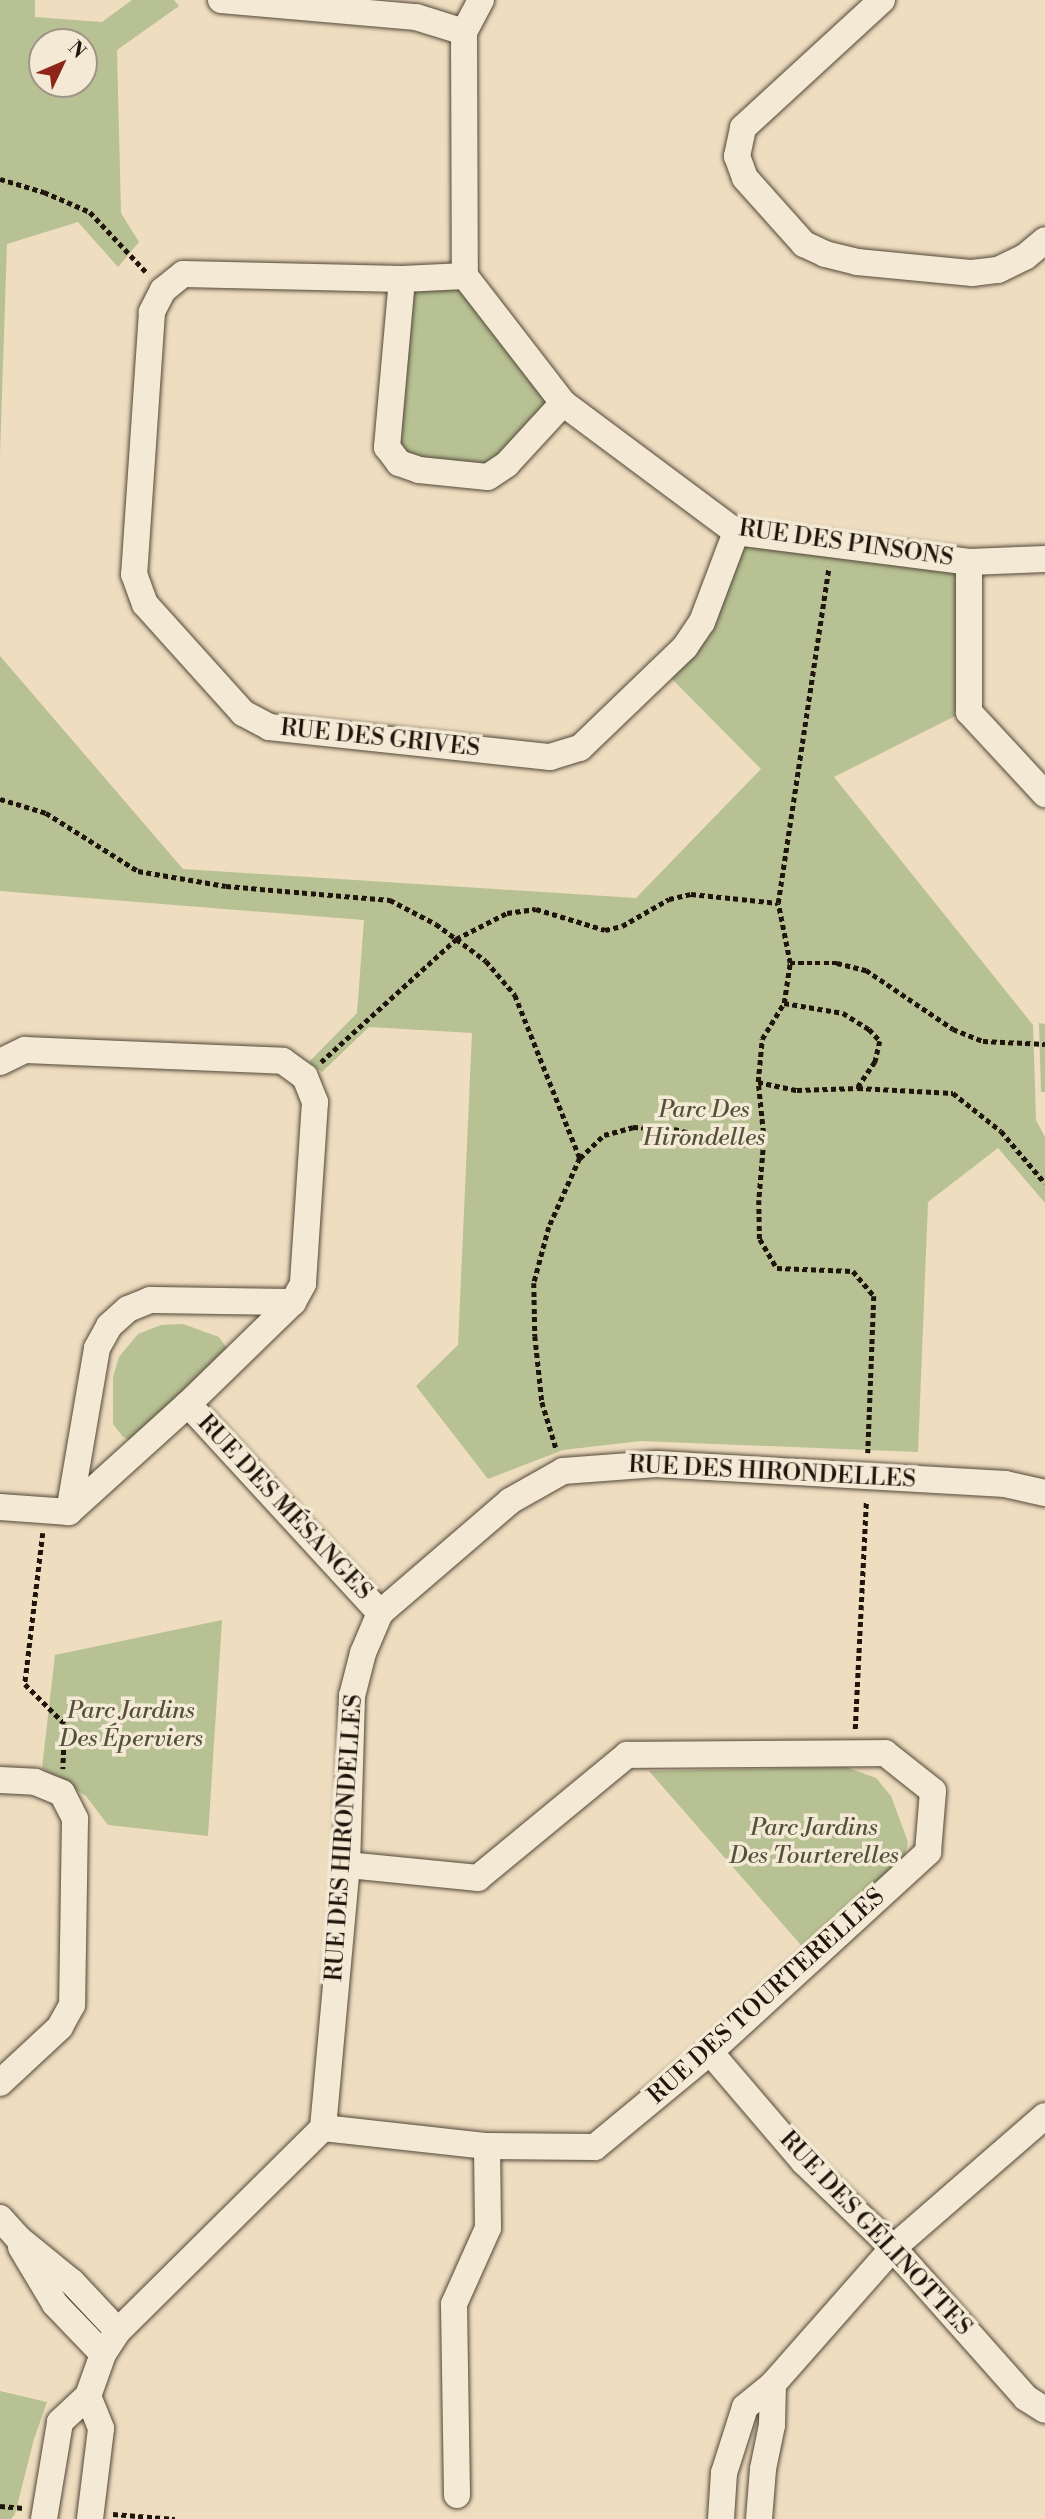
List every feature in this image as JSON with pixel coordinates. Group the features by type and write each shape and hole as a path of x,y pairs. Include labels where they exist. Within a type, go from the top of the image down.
{"street":[{"path":"221,0 416,8 464,32"},
{"path":"163,290 183,274 402,279 465,276 464,32 481,0"},
{"path":"882,0 743,128 737,156 745,178 804,244 825,254 857,262 972,273 998,270 1025,257 1045,240"},
{"name":"RUE DES PINSONS","path":"465,276 563,403 736,532 969,562 1045,559"},
{"path":"402,279 387,447 399,463 419,470 488,477 507,464 563,403"},
{"name":"RUE DES GRIVES","path":"163,290 152,312 134,574 145,604 243,713 269,727 550,757 580,748 685,648 702,622 736,532"},
{"path":"969,562 970,712 1045,794"},
{"path":"0,1062 25,1050 283,1061 305,1077"},
{"name":"RUE DES MÉSANGES","path":"57,1512 188,1404 293,1302 303,1284 314,1115 314,1102 305,1077"},
{"path":"0,1507 57,1512 97,1348 109,1326 128,1309 150,1300 293,1302"},
{"name":"RUE DES MÉSANGES","path":"188,1404 380,1613"},
{"name":"RUE DES HIRONDELLES","path":"323,2129 347,1865 352,1696 363,1653 380,1613 510,1502 563,1471 657,1464 1005,1485 1045,1493"},
{"name":"RUE DES TOURTERELLES","path":"323,2129 487,2146 595,2147 709,2052 928,1852 933,1791 885,1753 627,1755 478,1878 347,1865"},
{"path":"0,1780 36,1782 62,1793 75,1819 72,2005 60,2027 0,2083"},
{"name":"RUE DES GÉLINOTTES","path":"709,2052 804,2162 893,2248 1026,2398 1045,2410"},
{"path":"721,2519 724,2473 745,2407 773,2384 893,2248 1045,2116"},
{"path":"44,2519 60,2422 88,2396 103,2354 118,2331 323,2129"},
{"path":"457,2495 454,2304 488,2228 487,2146"},
{"path":"0,2218 18,2238 72,2282 118,2331"},
{"path":"18,2238 24,2255 55,2304 103,2354"},
{"path":"760,2519 763,2469 772,2425 773,2384"},
{"path":"88,2396 101,2429 91,2516"}],"path":[{"path":"0,179 44,192 90,212 163,290"},
{"path":"833,545 778,903 790,963 784,1003 762,1039 758,1082 764,1141 759,1200 760,1239 777,1268 853,1271 874,1296 854,1753"},
{"path":"0,799 46,813 138,871 226,886 390,900 436,924 486,961 515,995 580,1158"},
{"path":"305,1077 456,939 507,913 536,909 605,930 622,926 669,899 691,894 778,903"},
{"path":"790,963 837,963 866,970 953,1029 983,1041 1045,1044"},
{"path":"784,1003 843,1013 880,1041 875,1062 858,1088"},
{"path":"758,1082 797,1090 858,1088 953,1093 1001,1131 1045,1183"},
{"path":"563,1471 542,1402 534,1283 549,1227 580,1158 604,1135 633,1127 674,1129 740,1145 764,1141"},
{"path":"57,1512 25,1684 65,1724 62,1793"},
{"path":"91,2516 175,2519"}],"green space":[{"path":"0,0 35,0 35,17 102,22 132,0 174,0 179,6 117,50 121,213 139,242 118,267 78,222 7,244 0,455"},
{"path":"462,281 555,402 486,471 421,464 393,445 407,285"},
{"name":"Parc Des Hirondelles","path":"741,539 963,567 965,711 834,777 1033,1025 1036,1120 1045,1137 1045,1203 998,1148 928,1202 918,1452 641,1441 563,1450 488,1479 416,1386 458,1345 472,1033 369,1027 322,1072 309,1062 357,1013 364,920 0,891 0,656 183,869 636,898 761,769 668,675 708,639"},
{"path":"1039,1023 1045,1024 1045,1092 1041,1092"},
{"path":"183,1324 219,1337 228,1350 138,1443 123,1437 113,1424 113,1377 119,1357 138,1334 161,1325"},
{"name":"Parc Jardins Des Éperviers","path":"222,1620 208,1836 108,1825 86,1796 42,1768 55,1655"},
{"name":"Parc Jardins Des Tourterelles","path":"846,1767 876,1778 891,1796 908,1842 903,1862 807,1952 649,1771"},
{"path":"0,2391 47,2402 34,2439 15,2514 11,2519 0,2519"}]}
